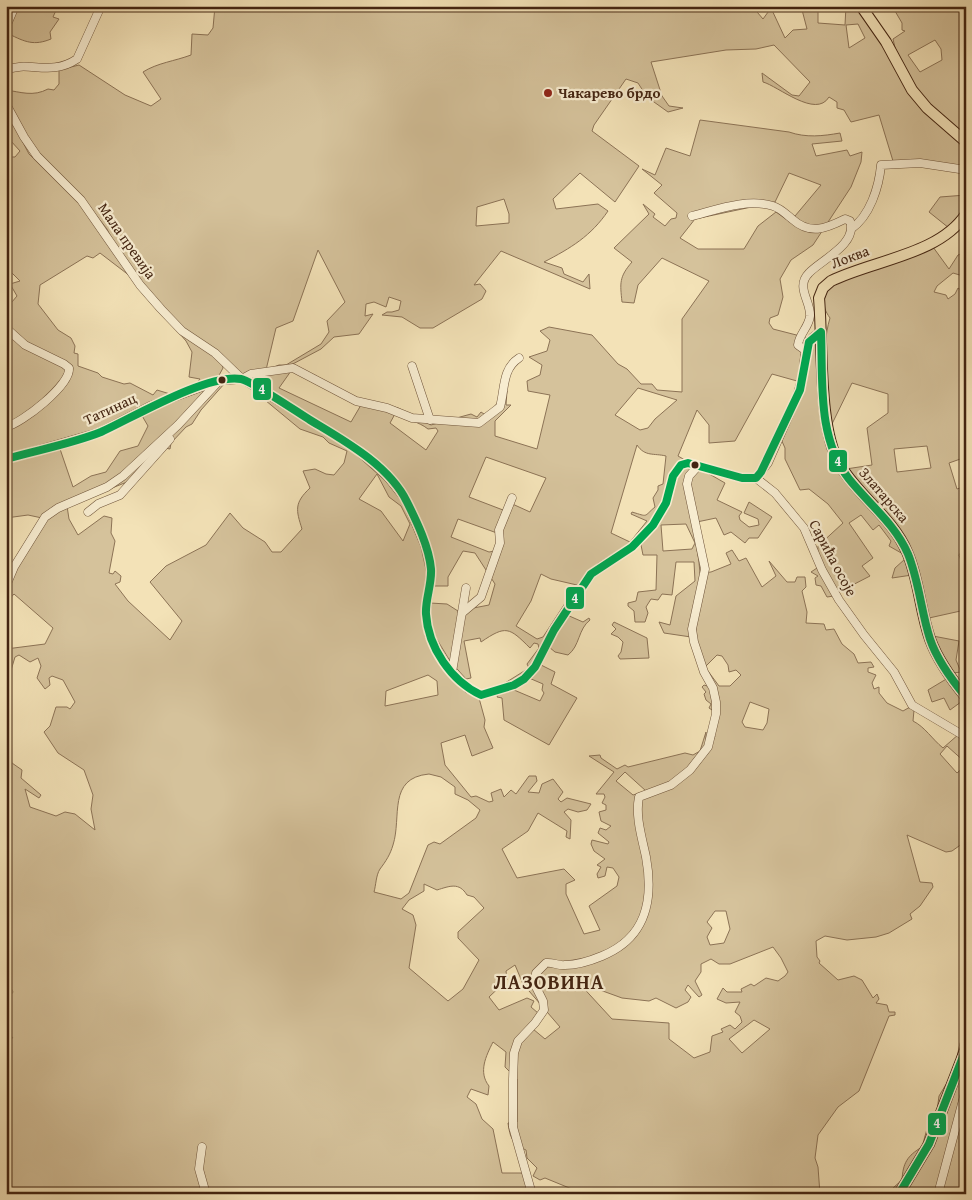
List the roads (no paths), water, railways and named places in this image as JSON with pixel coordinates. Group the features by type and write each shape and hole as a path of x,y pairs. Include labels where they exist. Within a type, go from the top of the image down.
{"main road":[{"path":"861,6 886,42 912,90 927,108 966,142"},
{"name":"Локва","path":"821,332 819,298 828,282 930,244 948,233 964,218"},
{"name":"Златарска","path":"821,332 826,417 834,454 848,476 901,539 912,567 931,641 942,664 966,697"},
{"path":"899,1194 929,1144 966,1048"}],"street":[{"path":"6,28 15,6"},
{"path":"6,70 19,67 56,68 77,59 101,6"},
{"name":"Мала превија","path":"6,104 37,156 81,200 145,291 182,331 215,353 242,379"},
{"path":"805,350 798,342 810,318 802,289 805,278 809,272 836,254 851,229 857,225 879,184 881,166 920,164 966,170"},
{"path":"692,216 730,207 759,203 782,210 802,227 811,230 826,228 845,219 850,221 851,229"},
{"path":"6,328 25,345 64,364 69,368 70,373 62,386 30,414 16,424 6,427"},
{"path":"242,379 355,447 386,475 406,500 428,553 431,571 426,613 429,635 452,672 468,689 482,695 514,685 524,679 536,667 554,630 591,574 632,547 653,525 666,503 676,470 681,465 688,463 742,478 756,478 768,463 804,380 805,350 811,337 821,332"},
{"path":"6,586 14,567 45,517 58,508 107,487 123,476 178,425 221,381 242,379 251,374 293,368 320,384 356,401 387,408 412,418 479,423 491,416 500,407 507,370 519,358"},
{"path":"412,366 430,420"},
{"path":"88,512 98,504 120,495 221,381"},
{"name":"Татинац","path":"6,459 100,432 150,406 221,381"},
{"path":"532,1194 513,1127 513,1087 514,1053 518,1040 535,1023 544,1010 543,1000 535,985 536,973 546,963 563,966 587,962 613,952 624,944 640,927 648,898 650,878 638,815 639,797 671,785 690,770 708,747 714,732 716,702 697,652 692,629 705,569 687,484 689,476 698,466"},
{"name":"Сарића осоје","path":"756,478 775,493 804,528 839,600 894,672 912,705 966,736"},
{"path":"462,612 481,597 500,543 499,530 512,498"},
{"path":"452,672 466,588"},
{"path":"938,1194 966,1089"},
{"path":"202,1147 199,1169 206,1194"}],"place":[{"name":"Чакарево брдо","path":"548,93"}],"district":[{"name":"ЛАЗОВИНА","path":"549,982"}]}
